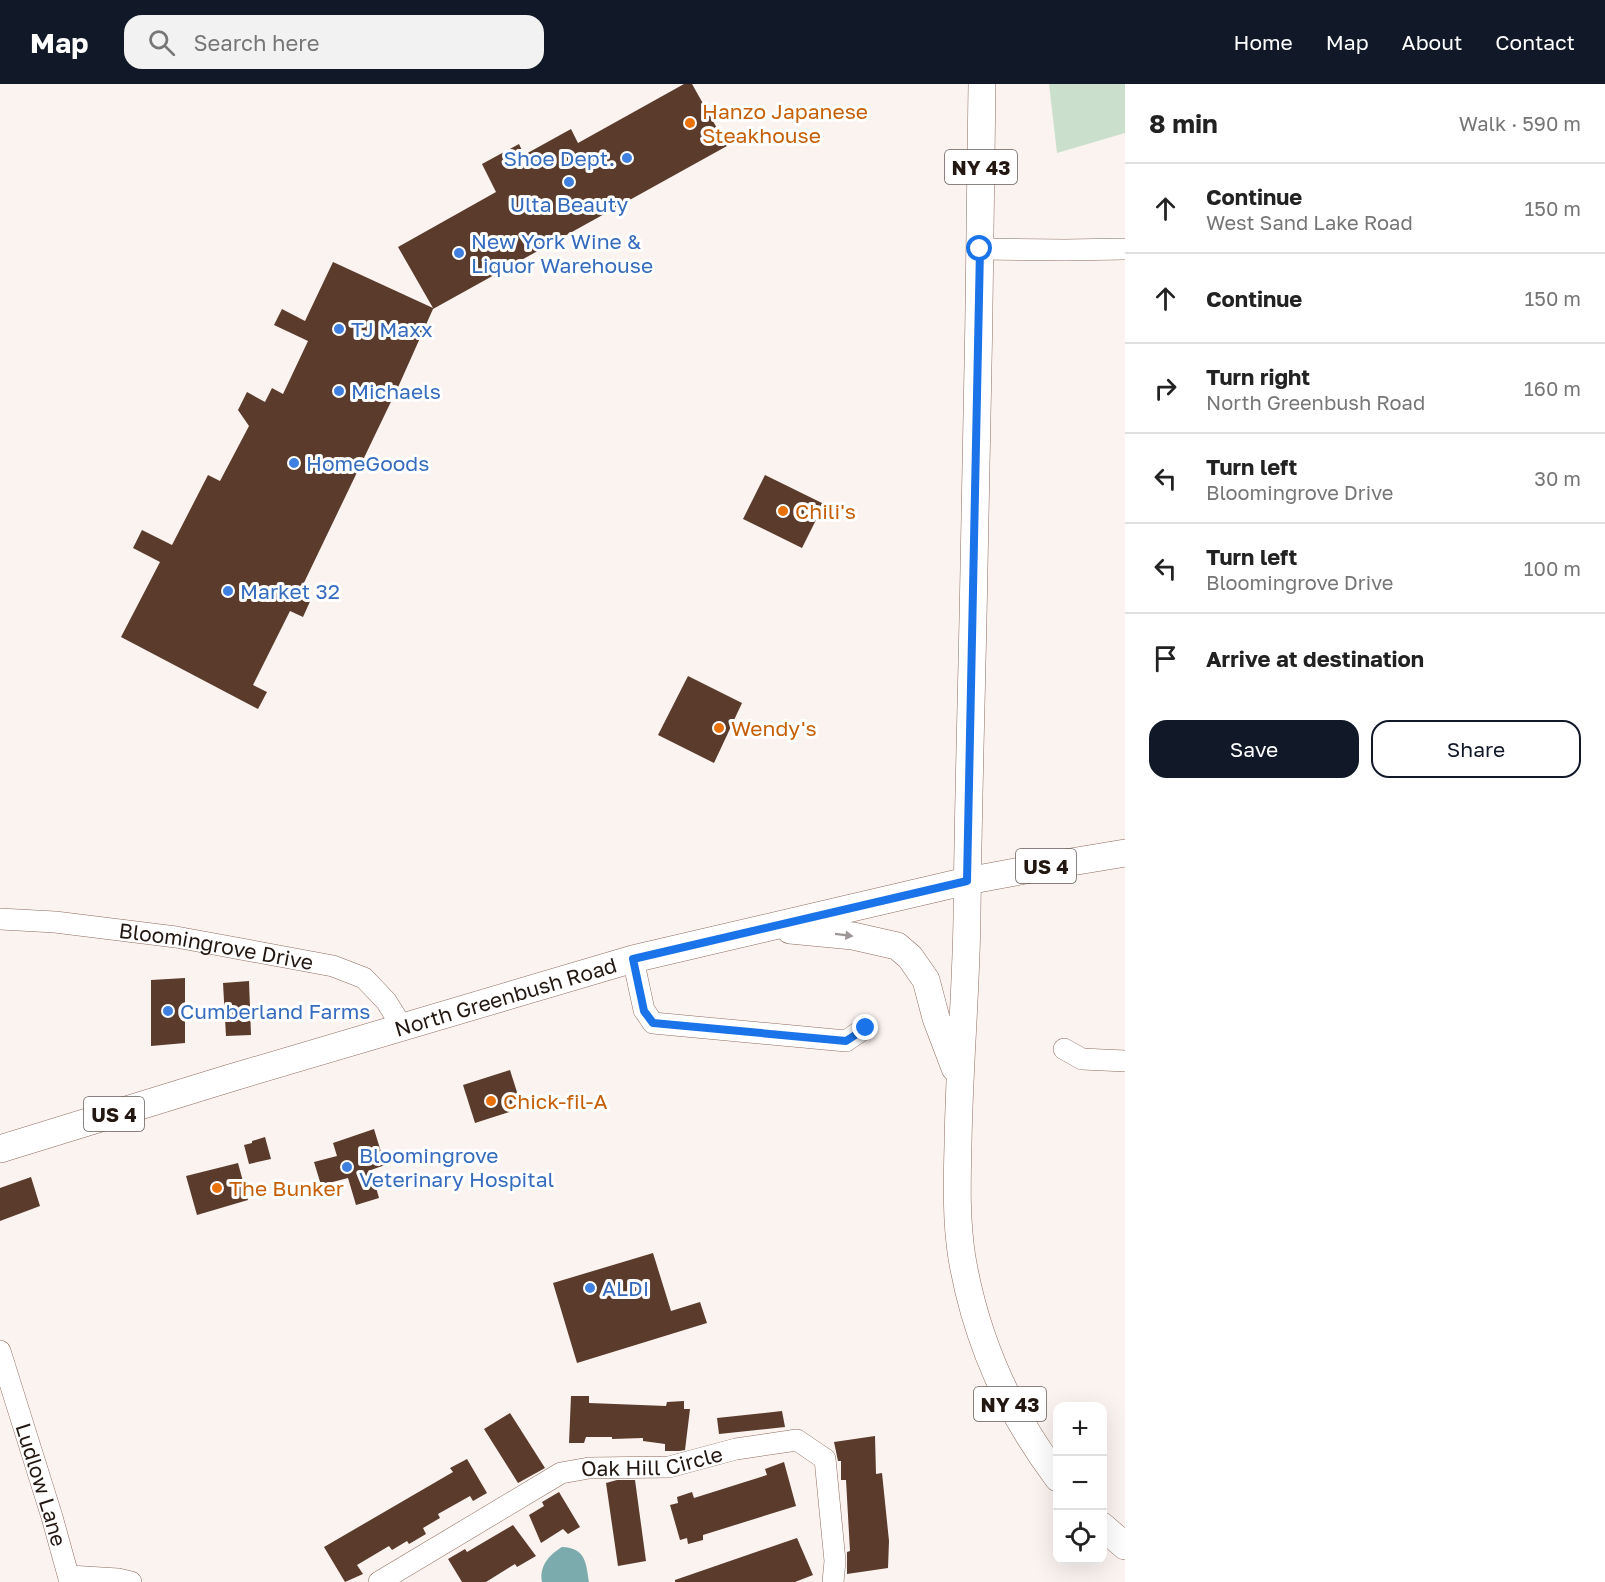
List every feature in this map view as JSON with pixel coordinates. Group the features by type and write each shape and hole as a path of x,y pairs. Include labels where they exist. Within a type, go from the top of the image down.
{"main road":[{"name":"NY 43","path":"982,84 967,923 960,1080 958,1209 961,1253 977,1323 1004,1392 1021,1426 1053,1472"},
{"name":"North Greenbush Road","path":"0,1149 633,959 967,881 1125,853"},
{"path":"765,928 853,936 897,946 910,957 926,980 936,1018 960,1080"},
{"path":"1107,1530 1125,1546"}],"street":[{"path":"980,249 1125,249"},
{"name":"Bloomingrove Drive","path":"0,920 55,922 176,936 333,966 364,978 386,1001 404,1028"},
{"path":"633,959 644,1011 653,1023 846,1041 866,1028"},
{"path":"1064,1049 1082,1059 1125,1062"},
{"name":"Ludlow Lane","path":"0,1352 69,1579"},
{"name":"Oak Hill Circle","path":"379,1582 561,1473 589,1468 669,1467 736,1449 796,1440 825,1459 835,1561 833,1582"},
{"path":"69,1579 118,1579 131,1582"}],"green space":[{"path":"1049,84 1125,84 1125,133 1057,153"}],"water":[{"path":"562,1547 576,1550 580,1554 585,1563 589,1582 542,1582 541,1576 546,1561"}],"building":[{"path":"684,84 692,84 727,146 433,309 300,591 312,597 303,617 290,611 253,685 267,692 258,709 121,637 160,562 133,548 142,530 172,545 208,475 220,481 249,426 238,410 247,392 265,402 272,388 283,394 308,341 274,325 282,309 305,321 333,262 433,308 398,247 496,192 482,164 519,144 524,155 571,129 578,143"},
{"name":"Chili's","path":"765,475 824,504 802,548 743,519"},
{"path":"688,676 742,703 714,763 658,735"},
{"name":"Cumberland Farms","path":"185,978 185,1043 151,1046 151,980"},
{"path":"249,981 251,1035 226,1036 223,983"},
{"path":"510,1070 522,1108 475,1123 463,1085"},
{"name":"Bloomingrove Veterinary Hospital","path":"374,1129 385,1165 371,1170 379,1198 356,1205 348,1178 321,1185 314,1162 337,1156 333,1143"},
{"path":"265,1137 271,1159 249,1164 244,1145"},
{"name":"The Bunker","path":"238,1163 248,1200 197,1215 186,1176"},
{"path":"31,1177 40,1206 0,1221 0,1188"},
{"path":"653,1253 671,1311 700,1302 707,1323 577,1363 553,1283"},
{"path":"571,1396 589,1396 589,1403 666,1406 667,1402 684,1401 684,1409 690,1409 685,1450 665,1451 665,1444 643,1441 643,1438 586,1437 584,1443 569,1443"},
{"path":"782,1411 785,1427 719,1434 717,1418"},
{"path":"510,1413 545,1468 518,1483 484,1429"},
{"path":"875,1436 876,1474 882,1473 889,1541 888,1568 847,1574 847,1552 850,1551 846,1480 841,1480 841,1461 838,1461 834,1442"},
{"path":"467,1459 487,1493 473,1501 470,1496 438,1514 440,1518 423,1528 426,1534 409,1544 407,1541 392,1550 389,1546 357,1565 363,1574 345,1582 324,1547 453,1472 450,1468"},
{"path":"784,1462 796,1506 703,1535 703,1540 688,1544 687,1538 680,1540 670,1505 678,1503 677,1497 692,1492 694,1498 767,1475 765,1469"},
{"path":"617,1480 635,1480 646,1561 618,1566 606,1483"},
{"path":"559,1492 580,1527 568,1534 563,1529 541,1543 529,1515 544,1506 542,1502"},
{"path":"513,1525 536,1556 517,1567 515,1564 486,1582 462,1582 448,1559 465,1549 467,1552"},
{"path":"797,1538 813,1575 795,1582 675,1582 675,1580"}],"place":[{"name":"Hanzo Japanese Steakhouse","path":"690,123"},
{"name":"Shoe Dept.","path":"627,158"},
{"name":"Ulta Beauty","path":"569,182"},
{"name":"New York Wine & Liquor Warehouse","path":"459,253"},
{"name":"TJ Maxx","path":"339,329"},
{"name":"Michaels","path":"339,391"},
{"name":"HomeGoods","path":"294,463"},
{"name":"Chili's","path":"783,511"},
{"name":"Market 32","path":"228,591"},
{"name":"Wendy's","path":"719,728"},
{"name":"Cumberland Farms","path":"168,1011"},
{"name":"Chick-fil-A","path":"491,1101"},
{"name":"Bloomingrove Veterinary Hospital","path":"347,1167"},
{"name":"The Bunker","path":"217,1188"},
{"name":"ALDI","path":"590,1288"}],"route":[{"path":"866,1028 846,1041 653,1023 644,1011 633,959 967,881 980,249"}]}
